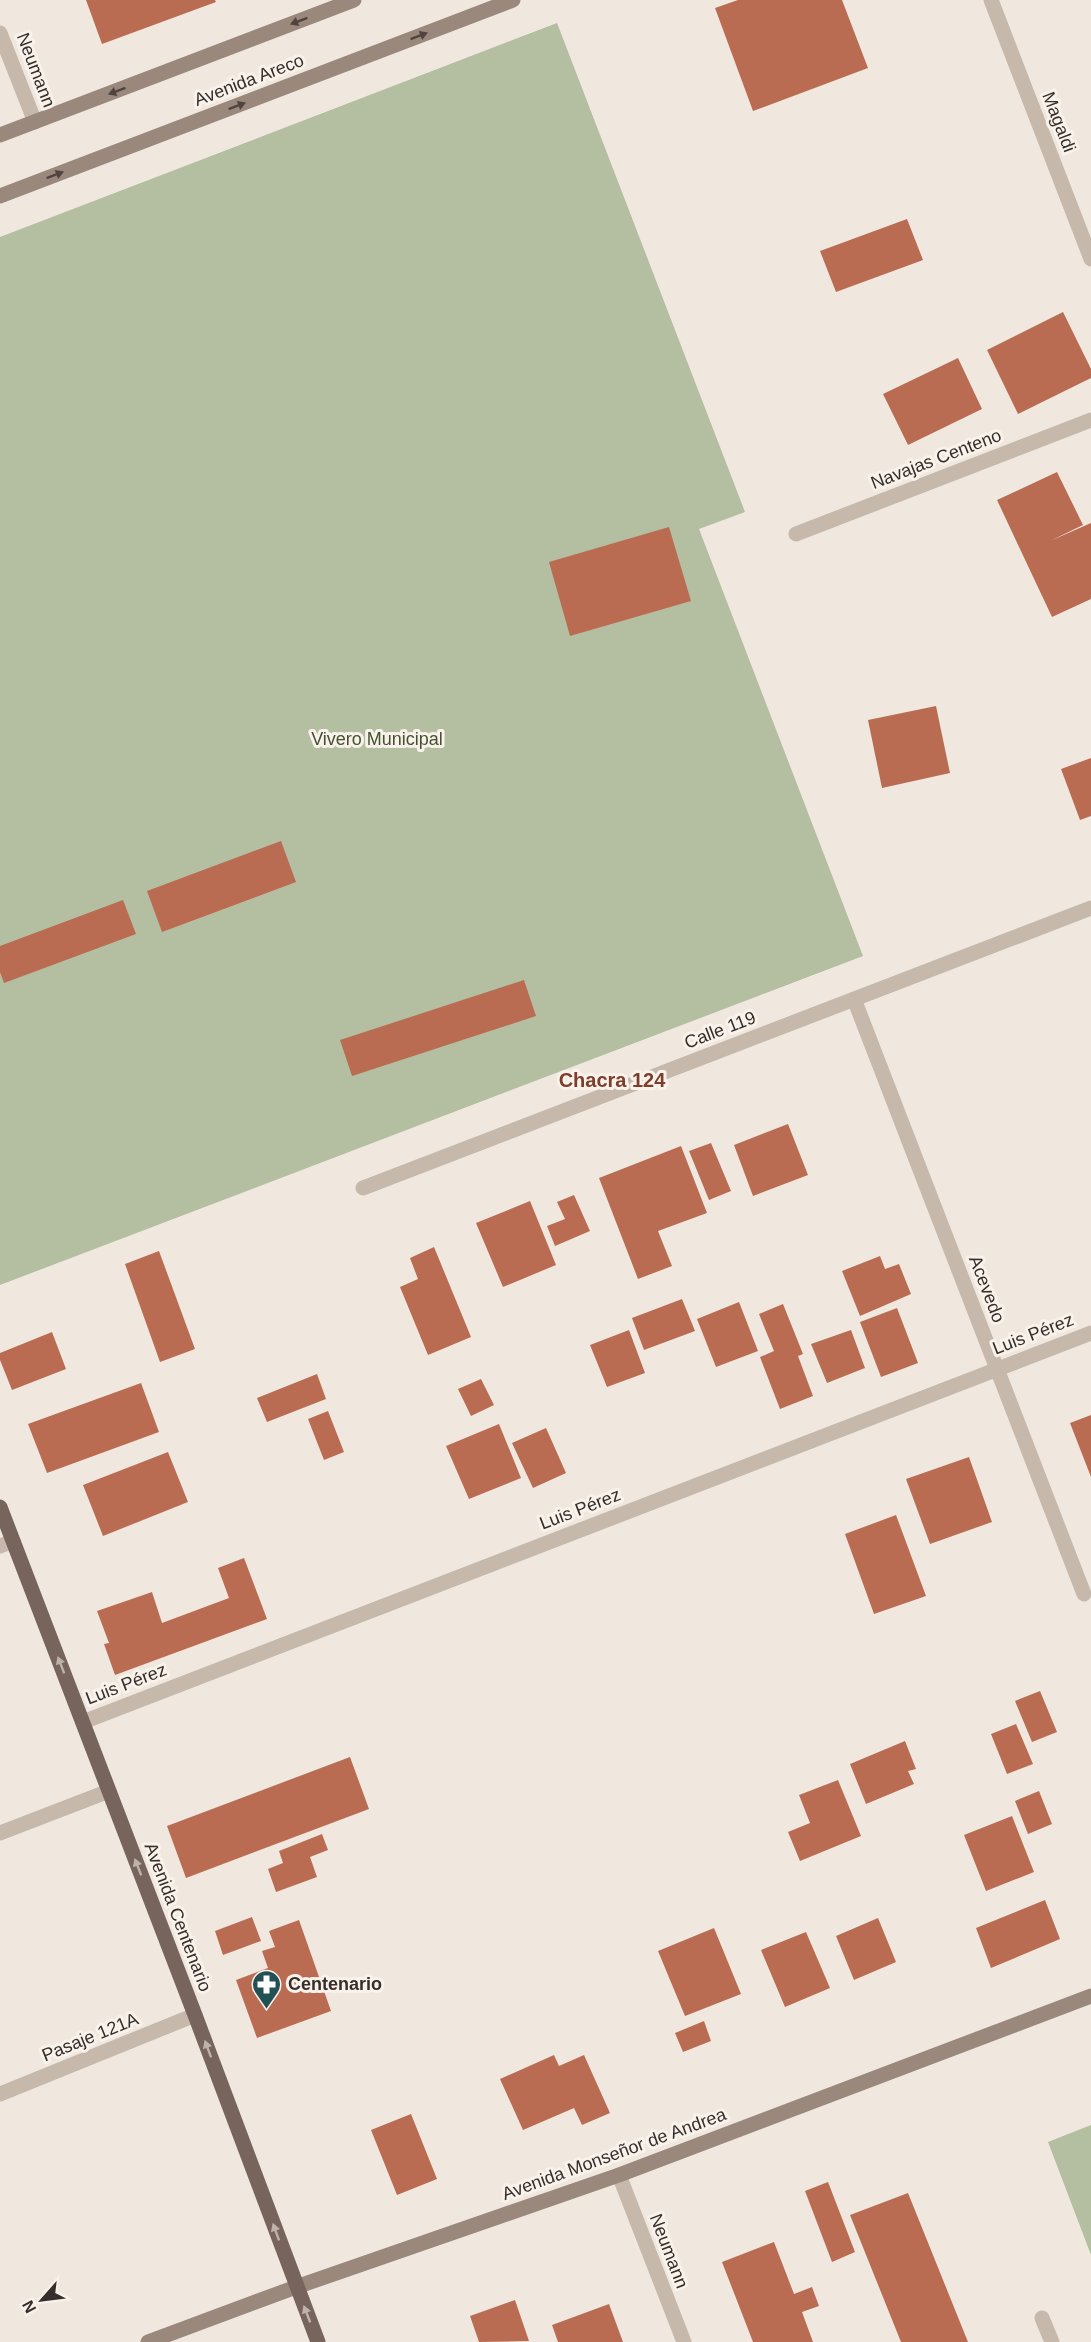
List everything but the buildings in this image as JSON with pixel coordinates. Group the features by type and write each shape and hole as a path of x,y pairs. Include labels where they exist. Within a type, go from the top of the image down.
{"main road":[{"name":"Avenida Areco","path":"0,135 354,0"},
{"name":"Avenida Areco","path":"0,196 513,0"},
{"name":"Avenida Centenario","path":"0,1507 7,1543 109,1791 318,2342"},
{"name":"Avenida Monseñor de Andrea","path":"148,2342 296,2287 619,2175 1091,1996"}],"street":[{"name":"Magaldi","path":"991,0 1091,259"},
{"name":"Neumann","path":"0,33 35,122"},
{"name":"Navajas Centeno","path":"796,534 1091,420"},
{"name":"Calle 119","path":"363,1188 1091,908"},
{"name":"Acevedo","path":"854,999 1084,1594"},
{"name":"Luis Pérez","path":"82,1722 1091,1333"},
{"path":"0,1833 109,1791"},
{"name":"Pasaje 121A","path":"0,2094 195,2015"},
{"name":"Neumann","path":"619,2175 684,2342"},
{"path":"1042,2318 1052,2342"}],"green space":[{"name":"Vivero Municipal","path":"557,23 745,512 699,529 863,956 0,1285 0,237"},
{"path":"1091,2125 1091,2255 1048,2142"}],"place":[{"name":"Centenario","path":"267,2010"}],"district":[{"name":"Chacra 124","path":"612,1080"}]}
